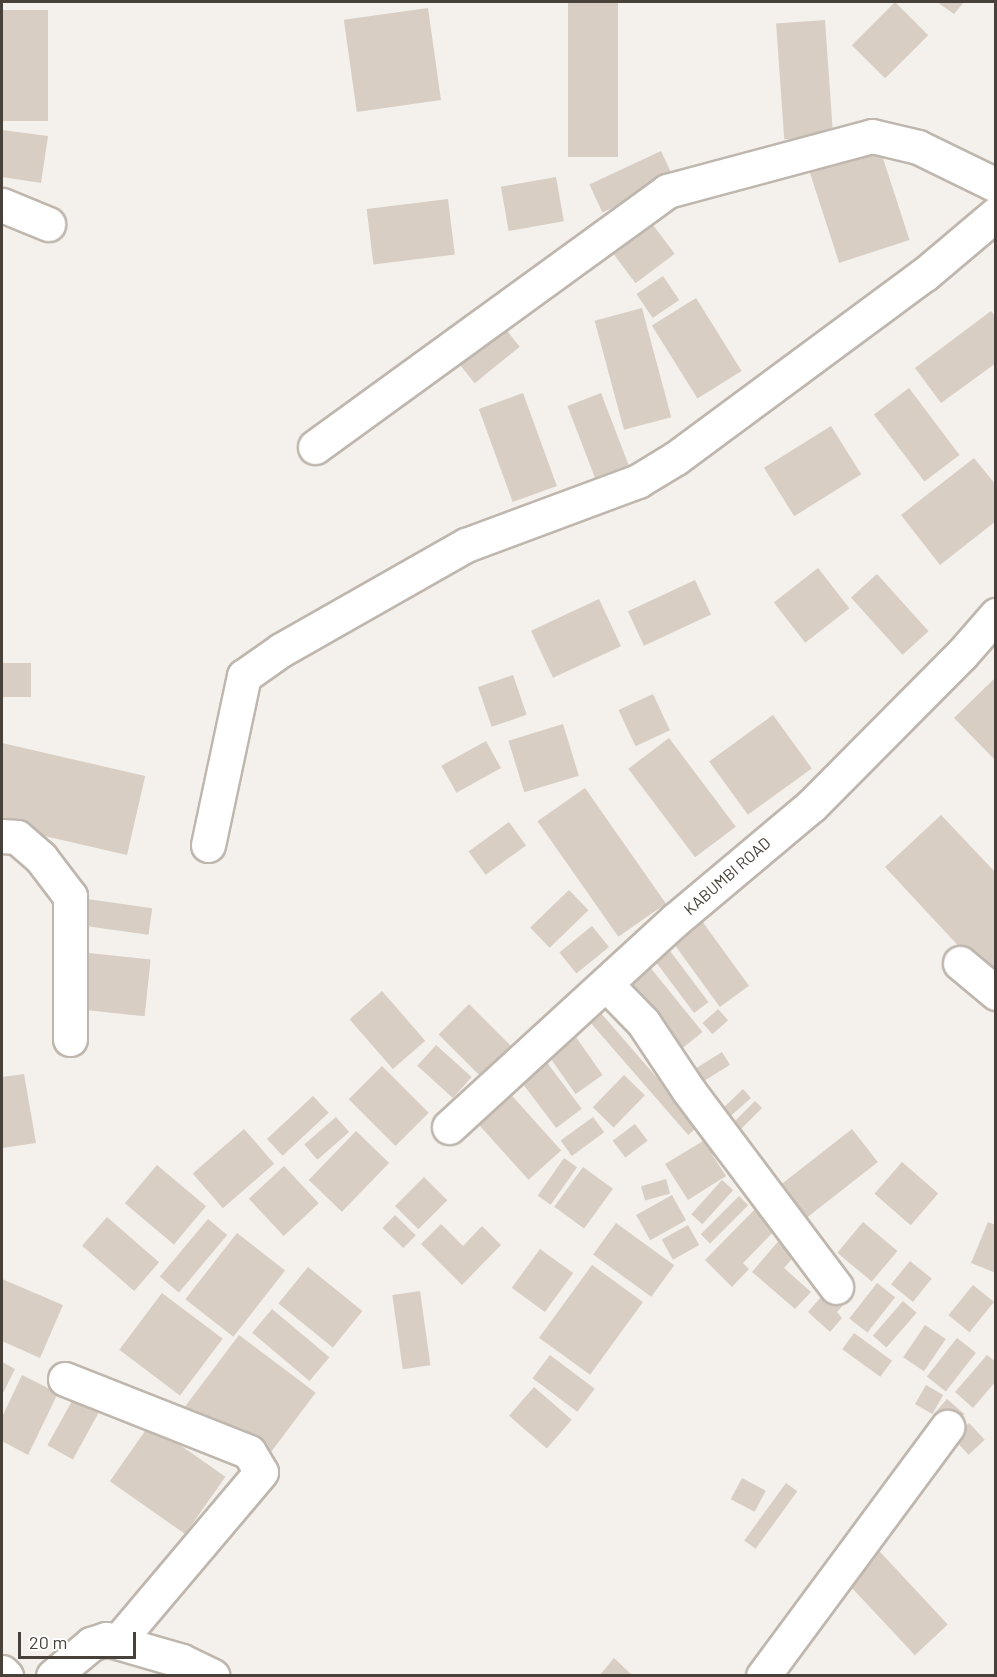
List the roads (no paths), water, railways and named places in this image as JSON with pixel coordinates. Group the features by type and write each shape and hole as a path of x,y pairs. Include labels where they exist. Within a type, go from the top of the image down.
{"street":[{"path":"315,447 667,191 872,136 918,147 996,185"},
{"path":"2,205 48,224"},
{"path":"208,845 244,676 281,650 466,545 638,481 676,458 925,274 996,214"},
{"name":"KABUMBI ROAD","path":"449,1127 606,984 811,806 962,654 996,615"},
{"path":"2,836 16,837 41,858 70,896 70,1040"},
{"path":"960,963 996,993"},
{"path":"606,984 643,1022 689,1091 836,1287"},
{"path":"65,1378 249,1452 261,1472 118,1641"},
{"path":"763,1676 947,1427"},
{"path":"53,1676 90,1644 106,1639 118,1641 213,1676"},
{"path":"2,1672 6,1676"}]}
